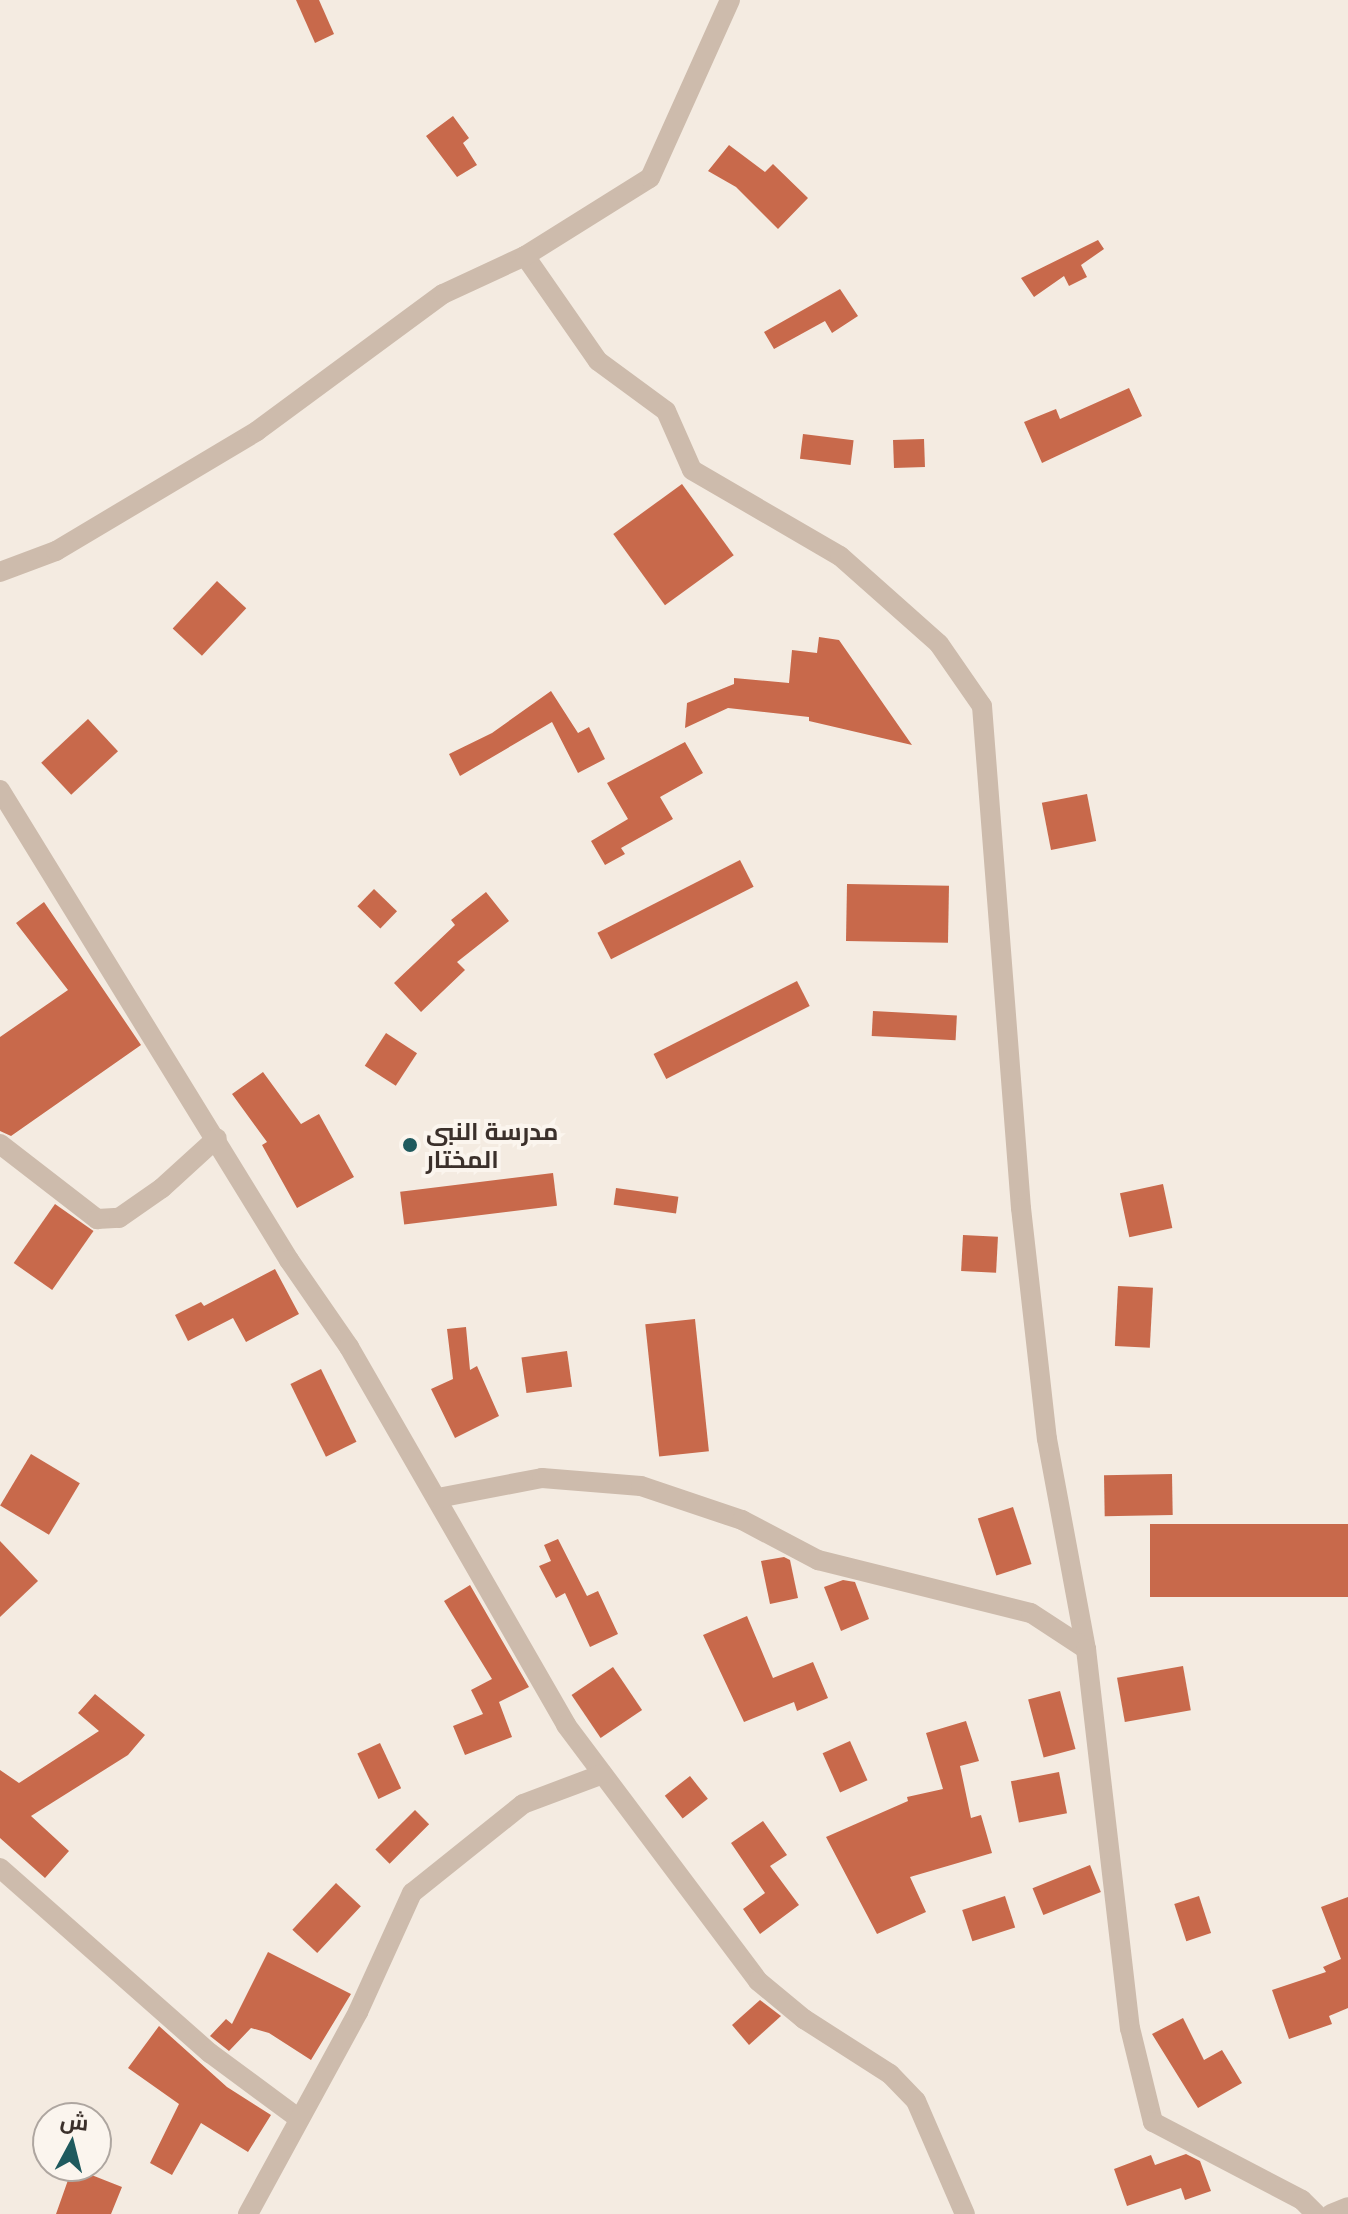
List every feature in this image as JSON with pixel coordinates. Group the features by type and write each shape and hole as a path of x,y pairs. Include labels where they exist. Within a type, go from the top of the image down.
{"street":[{"path":"0,572 56,551 257,431 443,294 525,256 650,178 730,0"},
{"path":"525,256 598,361 666,411 692,470 840,556 939,644 982,706 1021,1208 1047,1439 1086,1649 1130,2028 1153,2122 1302,2200 1316,2214"},
{"path":"0,790 438,1498 566,1725 758,1981 804,2019 890,2074 916,2101 965,2214"},
{"path":"0,1144 97,1219 119,1218 162,1188 217,1138"},
{"path":"438,1498 542,1478 641,1486 742,1520 818,1560 1031,1613 1086,1649"},
{"path":"248,2214 358,2012 412,1893 523,1804 603,1774"},
{"path":"0,1868 210,2053 298,2118"},
{"path":"1331,2214 1348,2207"}],"building":[{"path":"296,0 319,0 334,34 315,43"},
{"path":"453,116 469,138 463,143 477,165 457,177 426,136"},
{"path":"729,145 765,172 773,164 808,198 778,229 736,187 708,171"},
{"path":"1098,240 1104,249 1081,265 1087,277 1069,286 1064,276 1034,297 1021,278"},
{"path":"840,289 858,316 832,333 825,321 774,349 764,332"},
{"path":"1129,388 1142,416 1042,463 1024,422 1056,409 1060,419"},
{"path":"803,434 854,440 851,465 800,459"},
{"path":"924,439 925,467 894,468 893,440"},
{"path":"682,484 734,555 665,605 613,534"},
{"path":"217,581 246,608 202,656 173,629"},
{"path":"819,637 839,640 912,745 809,721 809,717 728,708 685,728 687,703 734,684 734,678 789,683 792,650 817,653"},
{"path":"551,691 578,733 589,727 605,759 578,773 552,722 460,776 449,754 492,733"},
{"path":"88,719 118,751 71,795 41,763"},
{"path":"685,742 703,773 660,797 673,819 621,848 625,854 605,865 591,841 628,819 607,783"},
{"path":"1087,794 1096,841 1051,850 1042,803"},
{"path":"740,860 754,887 611,959 597,933"},
{"path":"847,884 949,886 948,943 846,941"},
{"path":"374,889 397,911 380,928 357,906"},
{"path":"486,892 509,921 457,962 465,970 421,1012 394,983 455,925 451,920"},
{"path":"44,902 141,1045 11,1136 0,1131 0,1037 68,990 16,923"},
{"path":"797,981 810,1006 666,1079 654,1054"},
{"path":"873,1011 957,1015 956,1040 872,1036"},
{"path":"386,1033 417,1053 396,1086 365,1066"},
{"path":"263,1072 301,1124 319,1114 354,1177 297,1208 262,1145 267,1142 232,1094"},
{"path":"553,1173 557,1206 404,1225 400,1192"},
{"path":"1163,1184 1172,1228 1129,1237 1120,1193"},
{"path":"616,1188 678,1197 676,1214 614,1205"},
{"path":"55,1204 94,1231 52,1290 14,1263"},
{"path":"963,1235 998,1237 996,1273 961,1271"},
{"path":"275,1269 299,1314 246,1342 233,1318 188,1341 175,1315 201,1302 204,1306"},
{"path":"1118,1286 1153,1288 1150,1348 1115,1346"},
{"path":"695,1319 709,1451 659,1456 645,1324"},
{"path":"466,1327 470,1370 477,1366 499,1416 455,1438 431,1389 453,1379 447,1329"},
{"path":"567,1351 572,1387 526,1393 521,1357"},
{"path":"321,1369 357,1442 326,1457 290,1384"},
{"path":"31,1454 80,1483 49,1535 0,1505"},
{"path":"1172,1474 1173,1515 1105,1516 1104,1475"},
{"path":"1013,1507 1032,1564 996,1575 978,1518"},
{"path":"1150,1524 1348,1524 1348,1597 1150,1597"},
{"path":"558,1539 587,1596 598,1591 618,1634 590,1647 565,1593 556,1598 539,1566 551,1561 544,1545"},
{"path":"0,1541 38,1581 0,1617"},
{"path":"784,1557 790,1560 798,1598 770,1604 761,1561"},
{"path":"843,1580 855,1582 869,1619 841,1631 824,1587"},
{"path":"470,1585 529,1687 499,1702 512,1737 465,1755 453,1726 483,1714 471,1690 492,1679 444,1601"},
{"path":"747,1616 773,1678 813,1662 828,1698 797,1711 794,1702 744,1722 703,1635"},
{"path":"1183,1666 1191,1710 1125,1722 1117,1678"},
{"path":"613,1667 642,1710 601,1738 572,1695"},
{"path":"1060,1691 1076,1749 1044,1757 1028,1700"},
{"path":"95,1694 145,1735 128,1755 31,1816 69,1851 45,1878 0,1838 0,1770 19,1783 99,1731 78,1713"},
{"path":"966,1721 979,1761 960,1766 971,1818 981,1815 992,1853 910,1877 926,1912 877,1934 826,1837 908,1801 907,1797 943,1789 926,1733"},
{"path":"850,1741 867,1780 840,1792 823,1753"},
{"path":"380,1743 401,1788 378,1799 357,1754"},
{"path":"1059,1772 1067,1813 1019,1823 1011,1781"},
{"path":"690,1776 708,1799 683,1819 665,1796"},
{"path":"415,1810 429,1824 390,1864 375,1850"},
{"path":"763,1821 787,1855 770,1866 799,1905 760,1934 743,1909 765,1893 731,1843"},
{"path":"1090,1865 1101,1892 1043,1915 1033,1888"},
{"path":"336,1883 361,1906 317,1953 292,1930"},
{"path":"1005,1896 1015,1927 972,1941 962,1910"},
{"path":"1199,1896 1211,1933 1186,1941 1174,1904"},
{"path":"1348,1897 1348,2008 1329,2016 1332,2024 1289,2039 1272,1990 1326,1972 1323,1967 1341,1959 1321,1907"},
{"path":"268,1952 351,1994 311,2060 269,2033 251,2028 229,2051 210,2036 226,2019 232,2024"},
{"path":"760,2000 781,2016 749,2045 732,2025"},
{"path":"1183,2018 1204,2060 1222,2050 1242,2083 1198,2108 1152,2034"},
{"path":"159,2026 227,2087 271,2115 248,2152 201,2123 172,2175 150,2163 179,2104 128,2068"},
{"path":"1186,2154 1200,2161 1211,2191 1185,2200 1181,2188 1127,2206 1114,2169 1151,2155 1155,2165"},
{"path":"67,2182 109,2182 122,2187 111,2214 56,2214"}],"place":[{"name":"مدرسة النبي المختار","path":"410,1145"}]}
